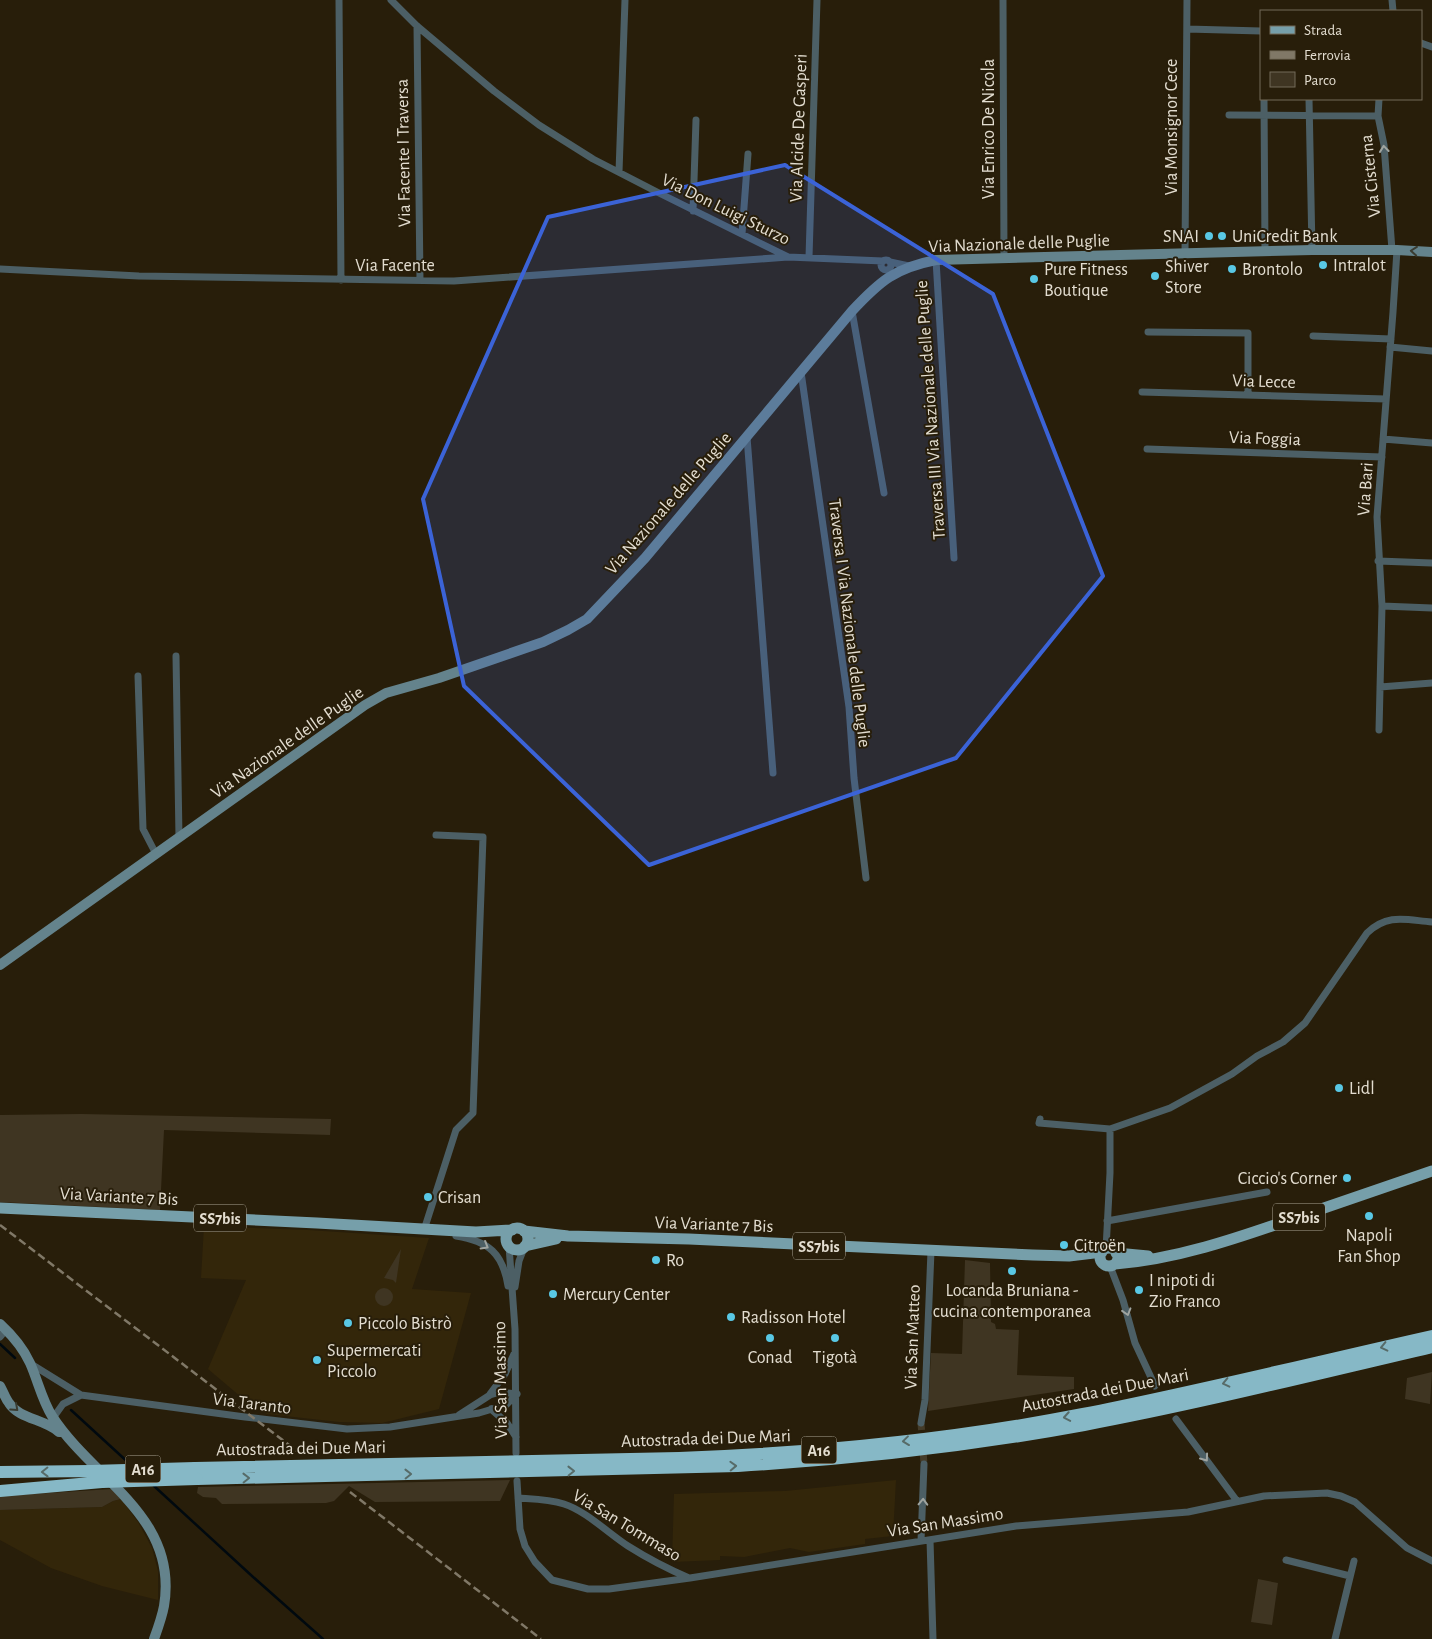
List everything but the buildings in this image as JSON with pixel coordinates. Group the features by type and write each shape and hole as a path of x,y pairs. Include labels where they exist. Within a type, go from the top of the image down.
{"highway":[{"name":"Autostrada dei Due Mari","path":"0,1483 102,1482 196,1474 689,1457 851,1447 968,1433 1083,1414 1432,1336"},
{"name":"Autostrada dei Due Mari","path":"0,1472 91,1471 196,1474 738,1466 793,1463 910,1452 1094,1423 1432,1347"},
{"path":"0,1491 102,1482"}],"main road":[{"name":"Via Nazionale delle Puglie","path":"2,962 364,705 386,693 439,678 543,642 587,619 645,558 852,311 878,284 898,271 909,266 936,260 1312,250 1432,252"},
{"name":"Via Variante 7 Bis","path":"0,1208 316,1223 439,1231 518,1230 568,1236 688,1239 1109,1258 1165,1257 1188,1252 1265,1228 1432,1171"},
{"path":"508,1246 507,1234 518,1230 528,1240 524,1247"},
{"name":"Via Variante 7 Bis","path":"476,1232 508,1246"},
{"name":"Via Variante 7 Bis","path":"524,1247 568,1236"},
{"name":"SS7bis","path":"508,1246 514,1250 524,1247"},
{"path":"2,1331 20,1346 30,1363 47,1408 72,1443"},
{"path":"0,1386 9,1405 24,1416 38,1420 58,1430 138,1510 155,1540 164,1564 164,1606 154,1639"},
{"path":"38,1420 53,1418"}],"street":[{"path":"339,0 341,280"},
{"name":"Via Don Luigi Sturzo","path":"391,0 417,26 494,91 567,143 693,211 788,257 886,261 909,266"},
{"path":"619,172 625,0"},
{"name":"Via Alcide De Gasperi","path":"809,257 817,0"},
{"name":"Via Enrico De Nicola","path":"1003,0 1004,258"},
{"name":"Via Monsignor Cece","path":"1186,254 1187,0"},
{"name":"Via Facente I Traversa","path":"417,26 420,280"},
{"path":"1187,29 1260,31"},
{"path":"1264,100 1265,252"},
{"path":"1308,100 1312,250"},
{"name":"Via Cisterna","path":"1379,100 1378,116 1384,145 1395,250"},
{"path":"1229,115 1378,116"},
{"path":"693,211 696,120"},
{"path":"742,234 748,154"},
{"name":"Via Bari","path":"1379,730 1382,606 1377,517 1395,250"},
{"name":"Via Facente","path":"0,269 139,276 454,281 788,257"},
{"name":"Traversa III Via Nazionale delle Puglie","path":"936,260 954,558"},
{"path":"878,284 882,269 880,264 886,261"},
{"path":"852,311 884,493"},
{"path":"1148,332 1248,333 1248,395"},
{"path":"1313,336 1390,343 1432,351"},
{"name":"Traversa I Via Nazionale delle Puglie","path":"801,372 849,707 854,778 866,878"},
{"name":"Via Lecce","path":"1142,392 1386,399"},
{"path":"747,438 773,773"},
{"path":"1383,439 1432,443"},
{"name":"Via Foggia","path":"1147,449 1382,457"},
{"path":"1378,561 1432,563"},
{"path":"1382,606 1432,608"},
{"path":"176,656 179,837"},
{"path":"138,676 143,829 156,854"},
{"path":"1380,687 1432,683"},
{"path":"424,1230 456,1130 473,1113 483,837 436,835"},
{"path":"1040,1118 1039,1123 1110,1129 1170,1108 1232,1074 1257,1056 1283,1042 1304,1023 1366,933 1375,925 1390,919 1432,922"},
{"path":"1110,1129 1107,1221 1109,1258 1124,1300 1138,1351 1155,1386"},
{"path":"1107,1221 1267,1192"},
{"name":"Via San Massimo","path":"439,1231 484,1244 494,1252 505,1269 510,1301 514,1308"},
{"name":"Via San Massimo","path":"508,1246 516,1352 516,1453"},
{"name":"Via San Massimo","path":"514,1308 519,1261 524,1247"},
{"name":"Via San Matteo","path":"921,1423 925,1400 931,1251"},
{"name":"Via Taranto","path":"457,1417 490,1395 505,1374 516,1352"},
{"path":"30,1363 81,1395 64,1404 53,1418"},
{"path":"490,1395 500,1392 517,1394"},
{"name":"Via Taranto","path":"81,1395 245,1418 347,1429 390,1427 491,1410 506,1405 517,1394"},
{"path":"491,1410 507,1423 516,1437"},
{"path":"1176,1419 1237,1501"},
{"path":"921,1541 924,1464"},
{"name":"Via San Massimo","path":"517,1481 520,1529 525,1546 535,1562 552,1580 588,1589 609,1589 690,1578 1016,1526 1188,1512 1264,1496 1327,1493 1355,1502 1407,1548 1432,1561"},
{"name":"Via San Tommaso","path":"518,1498 565,1504 628,1546 670,1570 690,1578"},
{"path":"930,1540 934,1639"},
{"path":"1286,1560 1350,1576"},
{"path":"1335,1639 1354,1561"}],"highlighted area":[{"path":"785,165 993,294 1103,576 956,758 649,865 464,686 423,499 548,217"}],"shaded area":[{"path":"204,1226 308,1230 429,1238 412,1289 471,1293 439,1409 382,1423 339,1422 267,1414 247,1402 208,1369 246,1280 201,1278"},
{"path":"896,1480 893,1536 865,1539 865,1544 809,1552 790,1548 744,1557 720,1556 720,1560 672,1562 674,1494 785,1491"},
{"path":"121,1499 138,1522 152,1548 158,1571 158,1600 102,1586 51,1568 0,1540 0,1510 102,1507"}],"green space":[{"path":"81,1114 331,1119 330,1135 164,1130 160,1210 0,1202 0,1115"},
{"path":"401,1249 396,1283 393,1280 384,1278"},
{"path":"965,1260 990,1263 991,1322 995,1324 996,1329 1019,1330 1017,1375 1074,1377 1074,1389 928,1411 931,1353 962,1354"},
{"path":"380,1288 388,1288 393,1293 391,1304 380,1306 375,1301 375,1293"},
{"path":"1432,1372 1430,1404 1405,1399 1407,1378"},
{"path":"510,1480 500,1501 375,1502 349,1486 334,1501 326,1503 222,1504 216,1498 203,1497 197,1493 198,1487"},
{"path":"112,1489 121,1499 102,1507 0,1510 0,1496"},
{"path":"1258,1579 1278,1583 1272,1625 1251,1622"}],"waterway":[{"path":"0,1344 15,1358"},
{"path":"71,1410 131,1465"},
{"path":"154,1486 323,1639"}],"tunnel":[{"path":"921,1423 924,1464"}],"railway":[{"path":"0,1225 297,1451"},
{"path":"350,1492 541,1639"}],"place":[{"name":"SNAI","path":"1209,236"},
{"name":"UniCredit Bank","path":"1222,236"},
{"name":"Intralot","path":"1323,265"},
{"name":"Brontolo","path":"1232,269"},
{"name":"Shiver Store","path":"1155,276"},
{"name":"Pure Fitness Boutique","path":"1034,279"},
{"name":"Lidl","path":"1339,1088"},
{"name":"Ciccio's Corner","path":"1347,1178"},
{"name":"Crisan","path":"428,1197"},
{"name":"Napoli Fan Shop","path":"1369,1216"},
{"name":"Citroën","path":"1064,1245"},
{"name":"Ro","path":"656,1260"},
{"name":"Locanda Bruniana - cucina contemporanea","path":"1012,1271"},
{"name":"I nipoti di Zio Franco","path":"1139,1290"},
{"name":"Mercury Center","path":"553,1294"},
{"name":"Radisson Hotel","path":"731,1317"},
{"name":"Piccolo Bistrò","path":"348,1323"},
{"name":"Conad","path":"770,1338"},
{"name":"Tigotà","path":"835,1338"},
{"name":"Supermercati Piccolo","path":"317,1360"}]}
